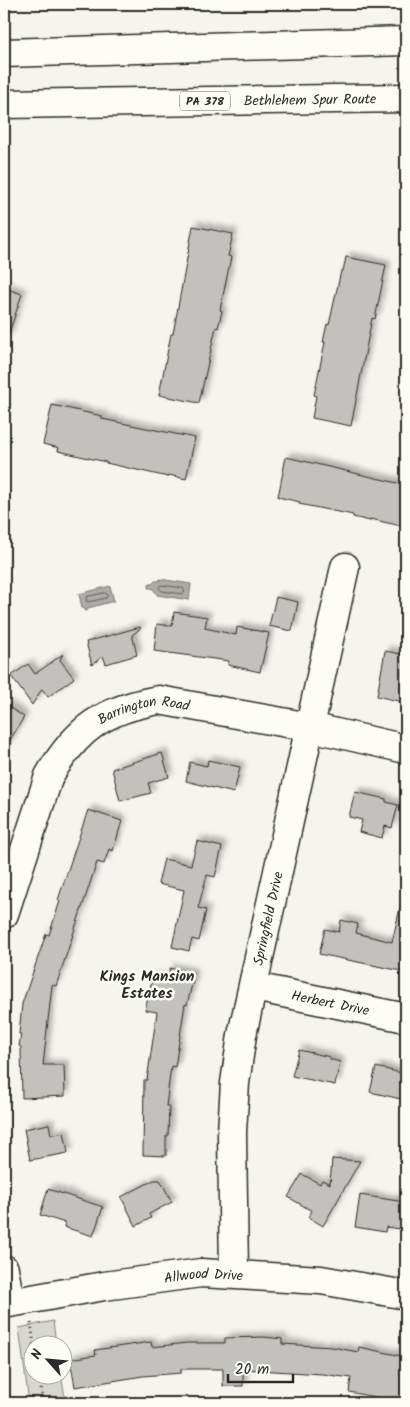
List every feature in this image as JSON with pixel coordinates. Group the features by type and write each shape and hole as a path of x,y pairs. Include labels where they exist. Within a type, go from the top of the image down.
{"main road":[{"path":"11,52 406,41"},
{"name":"Bethlehem Spur Route","path":"4,104 406,98"},
{"name":"Springfield Drive","path":"234,1274 232,1132 235,1083 242,1034 254,987 345,567"},
{"name":"Barrington Road","path":"4,914 49,776 76,738 94,723 114,711 136,704 159,700 310,727 406,749"},
{"name":"Herbert Drive","path":"254,987 406,1018"},
{"path":"4,1268 7,1303"},
{"name":"Allwood Drive","path":"7,1303 104,1286 201,1273 321,1280 406,1295"}],"path":[{"path":"40,1384 43,1403"}],"shaded area":[{"path":"53,1321 55,1334 22,1334 22,1350 19,1328"},
{"path":"26,1384 63,1384 66,1403 29,1403"}],"water":[{"path":"160,579 191,584 189,600 157,595 152,588 148,588 149,584"},
{"path":"110,586 114,601 88,608 85,611 82,608 79,594"}],"building":[{"path":"193,226 233,234 228,256 231,257 220,310 222,311 218,328 216,327 199,403 159,395 171,334 173,334"},
{"path":"346,257 386,265 375,319 372,318 351,426 312,418 316,396 314,395 325,342 323,342"},
{"path":"4,288 22,294 7,339 4,338"},
{"path":"52,405 102,416 102,419 195,438 186,479 169,475 168,477 106,463 58,451 59,448 43,444"},
{"path":"286,457 406,485 406,527 370,519 370,521 353,517 353,515 299,504 300,502 278,497"},
{"path":"276,597 298,602 292,631 269,626"},
{"path":"174,612 207,617 205,628 236,635 237,627 269,633 260,672 228,665 229,661 154,651 157,624 172,626"},
{"path":"140,627 132,635 137,655 106,664 103,656 92,665 86,642"},
{"path":"385,651 406,655 406,703 377,696"},
{"path":"63,654 60,660 74,678 48,697 42,689 32,705 11,676 28,664 35,674"},
{"path":"4,704 24,717 4,750"},
{"path":"162,753 169,777 148,783 151,793 120,801 112,769"},
{"path":"208,760 240,767 234,793 186,781 190,762 207,766"},
{"path":"355,792 386,799 386,802 398,805 392,828 385,826 382,838 359,832 362,820 349,817"},
{"path":"88,810 122,821 113,851 109,849 104,864 97,862 56,986 52,985 43,1065 64,1065 65,1096 22,1098 21,1047 19,1046 21,1034 19,1034 22,1004 46,934 49,935 60,901 58,900"},
{"path":"197,841 222,847 215,877 207,875 198,908 206,910 199,941 192,939 189,951 172,947 184,890 158,884 164,859 191,865"},
{"path":"400,908 406,909 406,972 319,954 325,929 339,932 341,920 358,924 356,933 392,942"},
{"path":"170,968 193,973 193,980 187,1005 185,1004 175,1067 171,1066 166,1106 169,1106 166,1156 143,1155 144,1080 147,1080 157,1012 145,1010 153,977 167,980"},
{"path":"299,1050 330,1057 330,1059 340,1062 335,1085 292,1076"},
{"path":"376,1067 406,1074 401,1099 370,1092"},
{"path":"49,1124 51,1135 64,1132 68,1153 30,1160 24,1129"},
{"path":"332,1159 360,1161 323,1226 308,1217 312,1211 288,1197 302,1174 320,1184 322,1180 330,1184"},
{"path":"154,1180 160,1180 172,1202 149,1214 151,1218 136,1226 121,1197"},
{"path":"48,1189 103,1207 93,1236 64,1227 65,1223 40,1215"},
{"path":"360,1195 404,1202 400,1229 386,1227 385,1232 355,1227"},
{"path":"264,1337 282,1339 282,1344 332,1347 358,1352 359,1347 406,1357 406,1403 349,1392 351,1378 322,1374 243,1369 243,1386 223,1386 223,1369 181,1369 181,1373 143,1376 75,1387 72,1359 96,1355 95,1350 151,1342 152,1347 187,1343 225,1343 225,1338"}],"district":[{"name":"Kings Mansion Estates","path":"147,984"}]}
